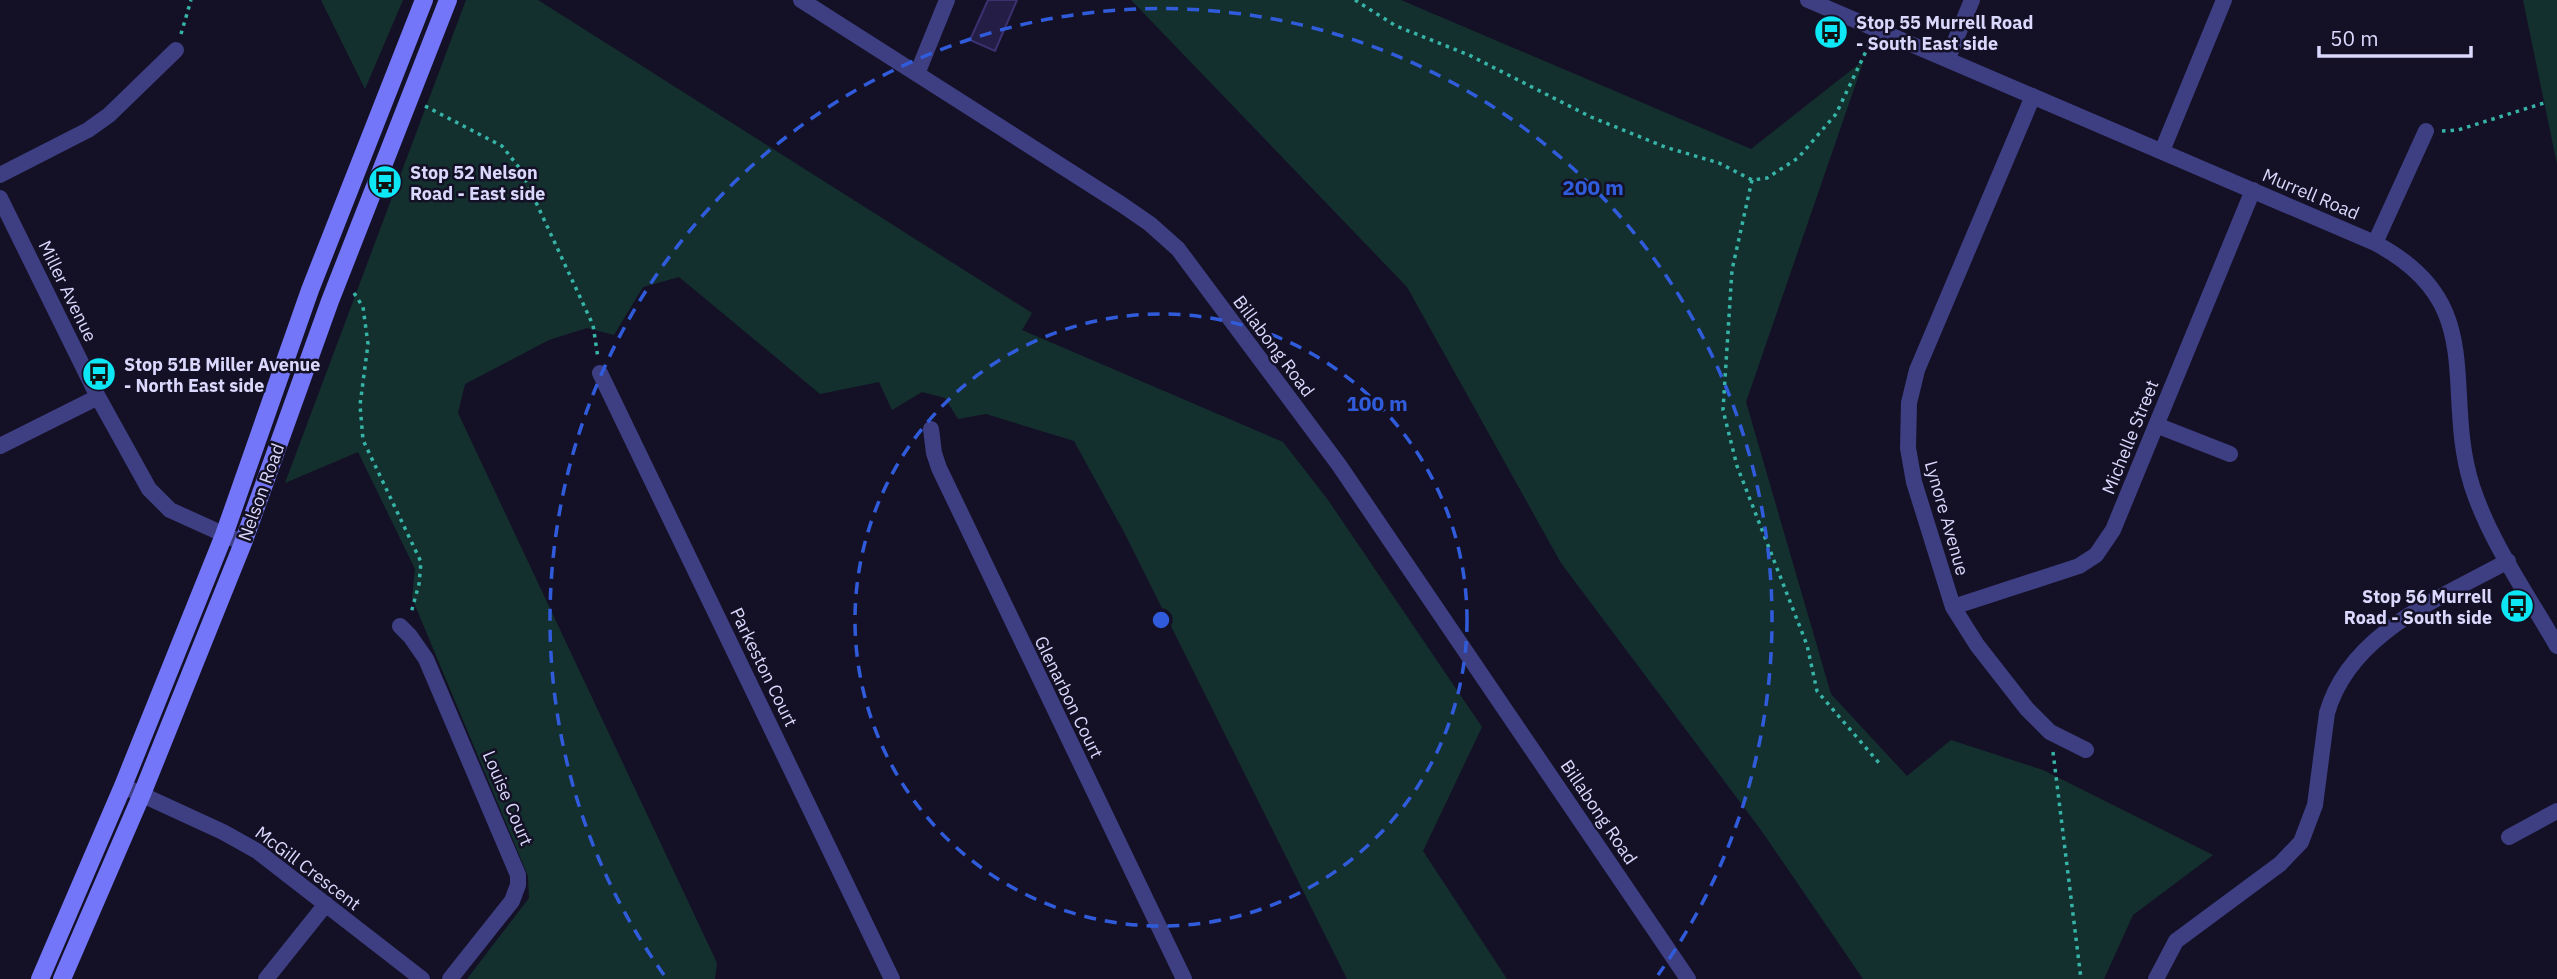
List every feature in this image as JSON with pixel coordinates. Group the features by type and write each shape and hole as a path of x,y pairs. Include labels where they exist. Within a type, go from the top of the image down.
{"main road":[{"name":"Nelson Road","path":"40,979 123,786 224,535 310,290 424,0"},
{"name":"Nelson Road","path":"62,979 142,794 243,543 330,300 449,0"}],"street":[{"name":"Billabong Road","path":"801,0 1121,204 1150,224 1178,249 1339,465 1688,979"},
{"path":"917,74 947,0"},
{"name":"Murrell Road","path":"1808,0 2375,243 2410,265 2427,282 2448,317 2454,335 2466,465 2481,509 2557,646"},
{"path":"1948,58 1972,0"},
{"path":"2162,151 2224,0"},
{"path":"0,175 99,122 138,89 176,50"},
{"name":"Lynore Avenue","path":"2033,96 1925,348 1909,403 1907,439 1914,482 1953,607 1997,673 2050,732 2085,750"},
{"path":"2375,243 2426,131"},
{"name":"Michelle Street","path":"1953,607 2072,569 2096,555 2113,530 2253,190"},
{"name":"Miller Avenue","path":"0,198 142,480 162,505 243,543"},
{"name":"Parkeston Court","path":"600,373 892,979"},
{"path":"0,446 98,397"},
{"path":"2156,425 2231,454"},
{"name":"Glenarbon Court","path":"931,429 939,468 1184,979"},
{"path":"2156,979 2176,941 2280,864 2301,842 2315,805 2331,699 2357,656 2402,620 2508,561"},
{"name":"Louise Court","path":"400,626 426,659 518,875 513,901 450,979"},
{"name":"McGill Crescent","path":"123,786 249,846 422,979"},
{"path":"2509,837 2557,811"},
{"path":"266,979 326,904"}],"path":[{"path":"176,50 191,0"},
{"path":"1355,0 1396,26 1469,55 1591,117 1665,147 1719,163 1752,180 1767,178 1798,159 1836,114 1876,28"},
{"path":"2426,131 2458,131 2544,103"},
{"path":"423,105 502,146 521,170 593,325 600,373"},
{"path":"1752,180 1732,270 1723,410 1737,466 1807,645 1818,691 1879,763"},
{"path":"352,289 363,307 368,344 360,405 363,440 421,562 419,584 411,613"},
{"path":"2050,732 2081,979"}],"green space":[{"path":"321,0 403,0 365,89"},
{"path":"466,0 538,0 1032,313 1022,330 1283,442 1328,500 1482,727 1423,851 1507,979 1347,979 1124,532 1074,441 986,414 958,419 945,398 922,392 892,410 879,382 820,394 679,277 643,287 614,335 587,328 549,340 465,384 458,413 717,963 715,979 467,979 529,898 528,876 412,598 415,569 358,452 285,483"},
{"path":"1131,0 1401,0 1751,149 1864,60 1746,402 1831,694 1907,776 1951,740 2043,770 2213,855 2133,915 2104,979 1863,979 1761,830 1561,563 1407,287"},
{"path":"2523,0 2557,0 2557,164"}],"building":[{"path":"988,0 1017,0 995,51 970,40"}],"place":[{"name":"Stop 55 Murrell Road - South East side","path":"1831,32"},
{"name":"Stop 52 Nelson Road - East side","path":"385,182"},
{"name":"Stop 51B Miller Avenue - North East side","path":"99,374"},
{"name":"Stop 56 Murrell Road - South side","path":"2517,606"}]}
